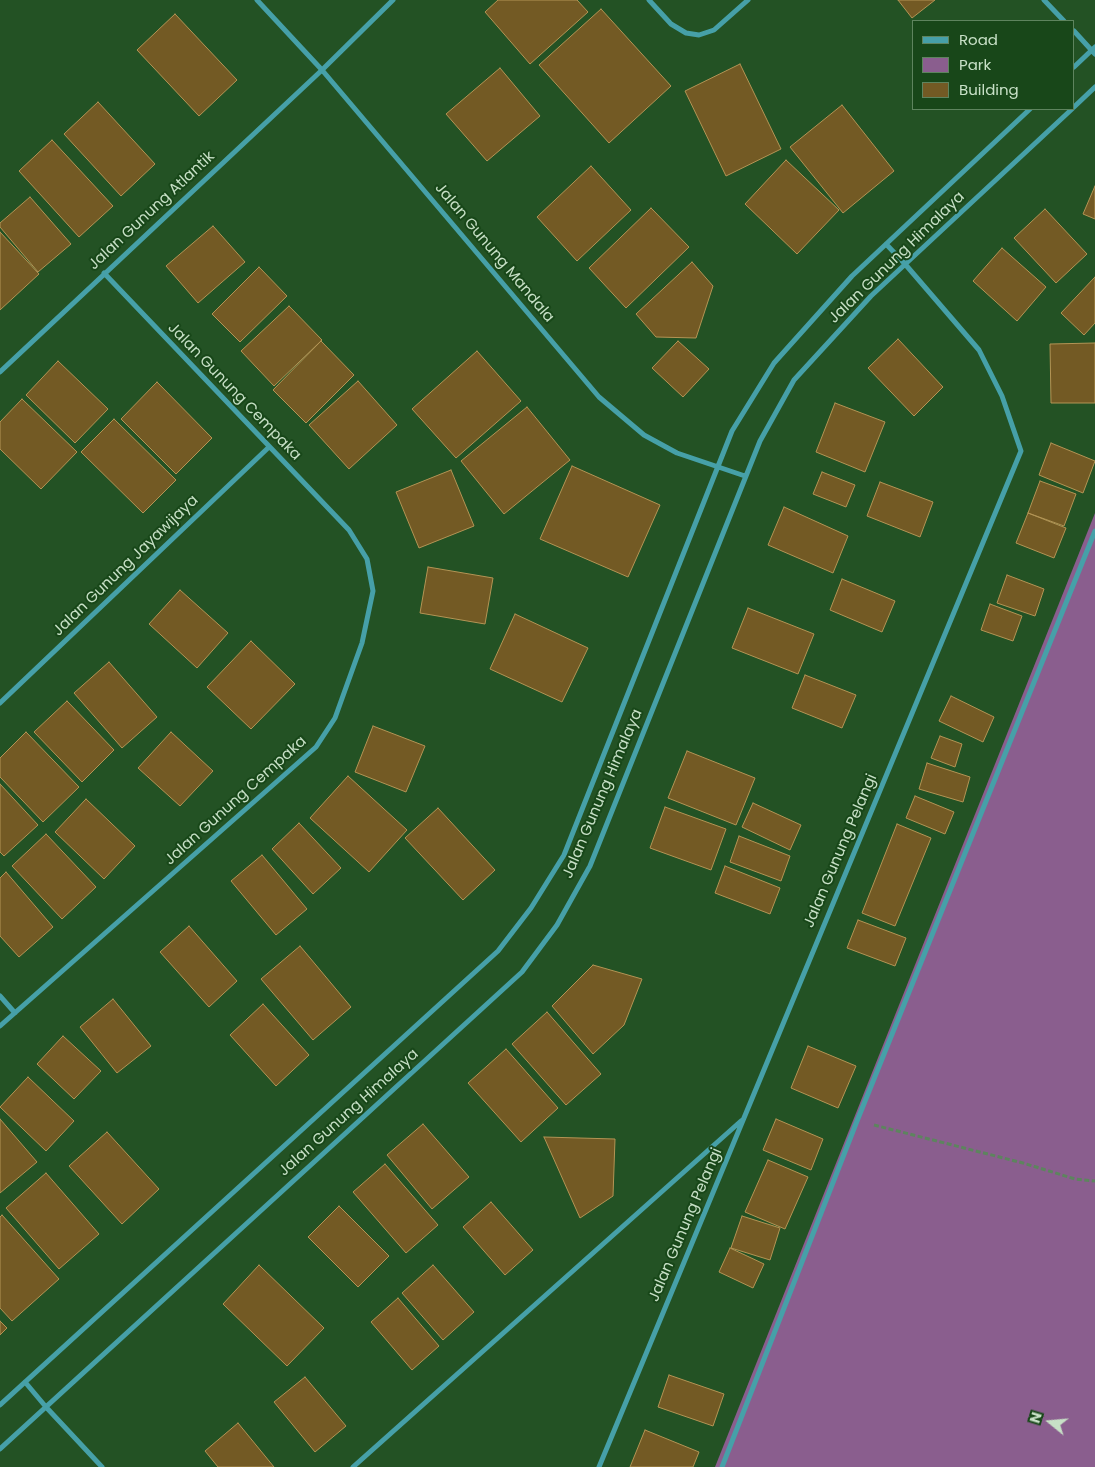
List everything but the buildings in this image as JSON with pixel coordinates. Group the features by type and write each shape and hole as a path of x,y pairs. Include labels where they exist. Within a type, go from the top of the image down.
{"street":[{"name":"Jalan Gunung Mandala","path":"257,0 322,70 599,397 644,434 677,454 745,476"},
{"name":"Jalan Gunung Atlantik","path":"0,372 394,0"},
{"path":"649,0 671,24 686,33 699,35 714,30 748,0"},
{"path":"1044,0 1063,20"},
{"path":"1075,32 1094,50 1075,66"},
{"name":"Jalan Gunung Himalaya","path":"1075,106 1095,87"},
{"name":"Jalan Gunung Himalaya","path":"0,1405 498,951 531,908 564,854 732,431 774,363 852,276 1029,110"},
{"name":"Jalan Gunung Himalaya","path":"0,1449 522,972 557,925 590,866 760,440 794,380 871,296 1071,110"},
{"name":"Jalan Gunung Pelangi","path":"599,1467 1021,451 1002,396 978,350 886,244"},
{"name":"Jalan Gunung Cempaka","path":"0,1026 316,747 335,718 362,643 373,591 367,559 348,530 104,273"},
{"name":"Jalan Gunung Jayawijaya","path":"0,703 269,447"},
{"path":"722,1467 857,1121 1095,531"},
{"path":"0,996 15,1013"},
{"path":"354,1467 744,1119"},
{"path":"25,1382 102,1467"}],"path":[{"path":"857,1121 1023,1163 1075,1179 1095,1181"}],"green space":[{"path":"1095,513 1095,1467 715,1467"}]}
